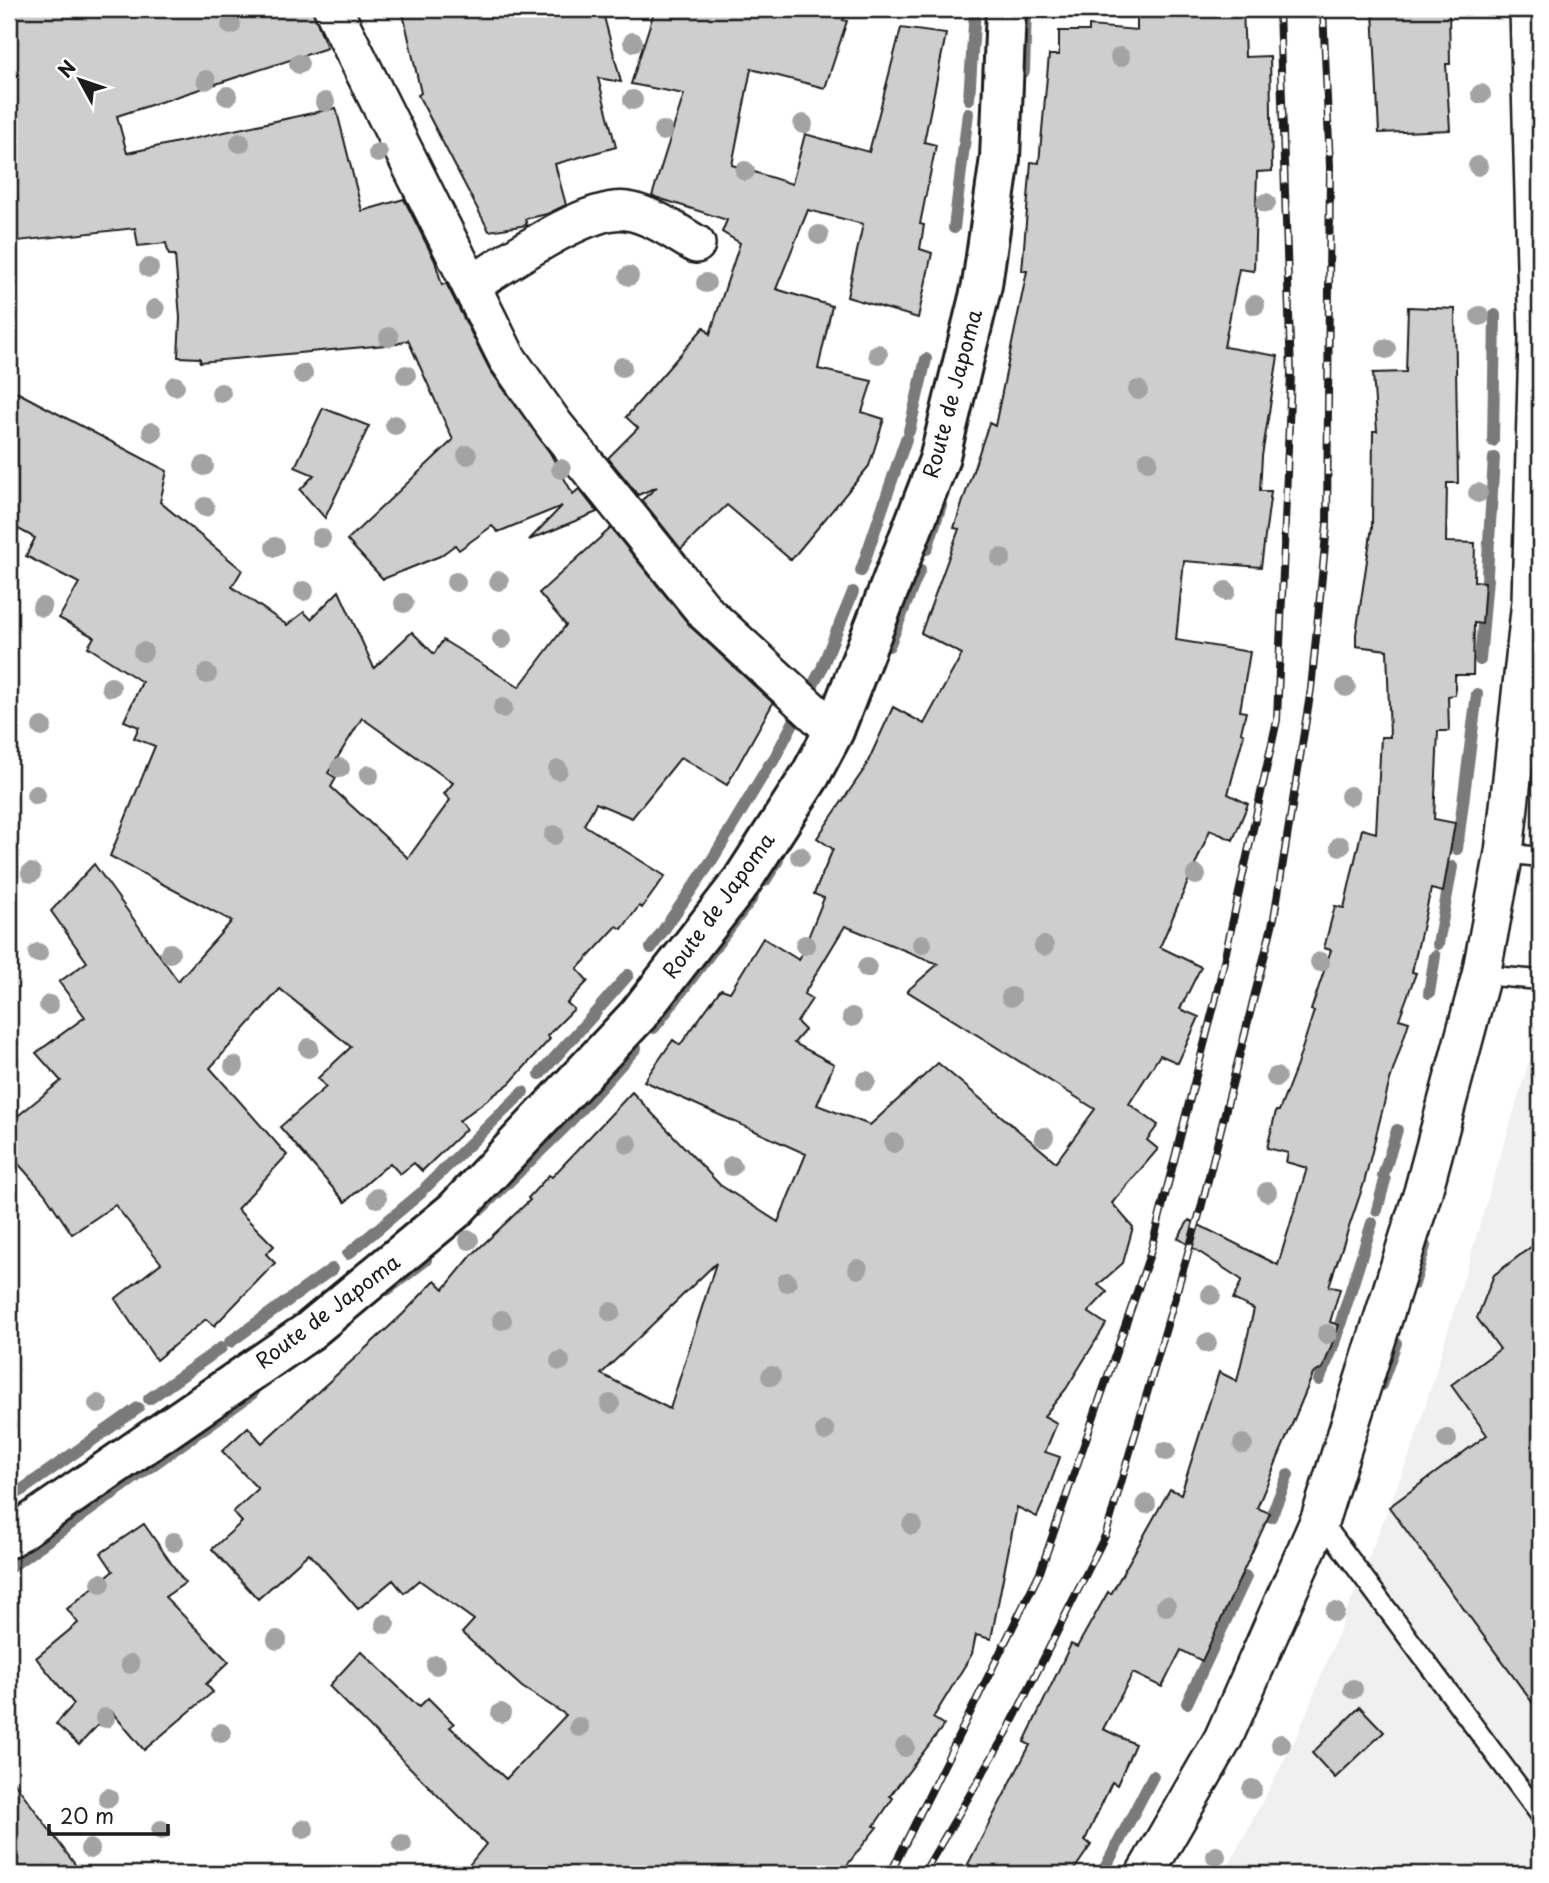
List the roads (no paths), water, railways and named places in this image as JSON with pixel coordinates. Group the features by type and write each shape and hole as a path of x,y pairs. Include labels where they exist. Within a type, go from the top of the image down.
{"main road":[{"name":"Route de Japoma","path":"9,1538 308,1332 455,1210 638,1015 743,881 810,776 834,731 939,460 982,285 1000,158 1006,9"}],"street":[{"path":"334,9 350,48 507,359 555,426 662,562 708,614 834,731"},
{"path":"1145,1874 1223,1739 1320,1519 1423,1192 1480,975 1504,853 1531,601 1538,339 1529,9"},
{"path":"471,285 562,230 603,213 627,211 659,222 696,244"}],"lane":[{"path":"1504,853 1540,857"},
{"path":"1480,975 1540,980"},
{"path":"1320,1519 1540,1815"}],"waterway":[{"path":"969,99 975,9"},
{"path":"1024,71 1026,9"},
{"path":"954,228 968,113"},
{"path":"1493,441 1495,315"},
{"path":"909,431 926,359"},
{"path":"861,571 906,439"},
{"path":"1487,574 1494,458"},
{"path":"927,549 941,505"},
{"path":"889,646 920,569"},
{"path":"1480,660 1487,579"},
{"path":"839,626 853,592"},
{"path":"823,665 837,630"},
{"path":"772,763 821,670"},
{"path":"1457,849 1477,694"},
{"path":"651,948 712,860 769,765"},
{"path":"765,881 778,860"},
{"path":"1438,944 1452,867"},
{"path":"654,1028 753,897"},
{"path":"1429,993 1435,956"},
{"path":"601,1006 628,975"},
{"path":"540,1074 596,1012"},
{"path":"481,1209 564,1128 636,1048"},
{"path":"426,1187 523,1092"},
{"path":"1383,1176 1397,1130"},
{"path":"1377,1210 1385,1180"},
{"path":"348,1254 421,1193"},
{"path":"1319,1380 1333,1347 1372,1223"},
{"path":"1414,1284 1425,1246"},
{"path":"387,1290 426,1260"},
{"path":"230,1342 332,1269"},
{"path":"1381,1385 1396,1343"},
{"path":"149,1399 221,1348"},
{"path":"9,1568 253,1393"},
{"path":"9,1499 138,1408"},
{"path":"1271,1517 1288,1475"},
{"path":"1187,1703 1246,1577"},
{"path":"1102,1874 1153,1776"}],"railway":[{"path":"890,1874 1040,1572 1150,1254 1215,1002 1277,720 1291,374 1279,9"},
{"path":"923,1874 1007,1732 1106,1534 1201,1208 1274,918 1311,689 1327,525 1330,166 1323,9"}]}
